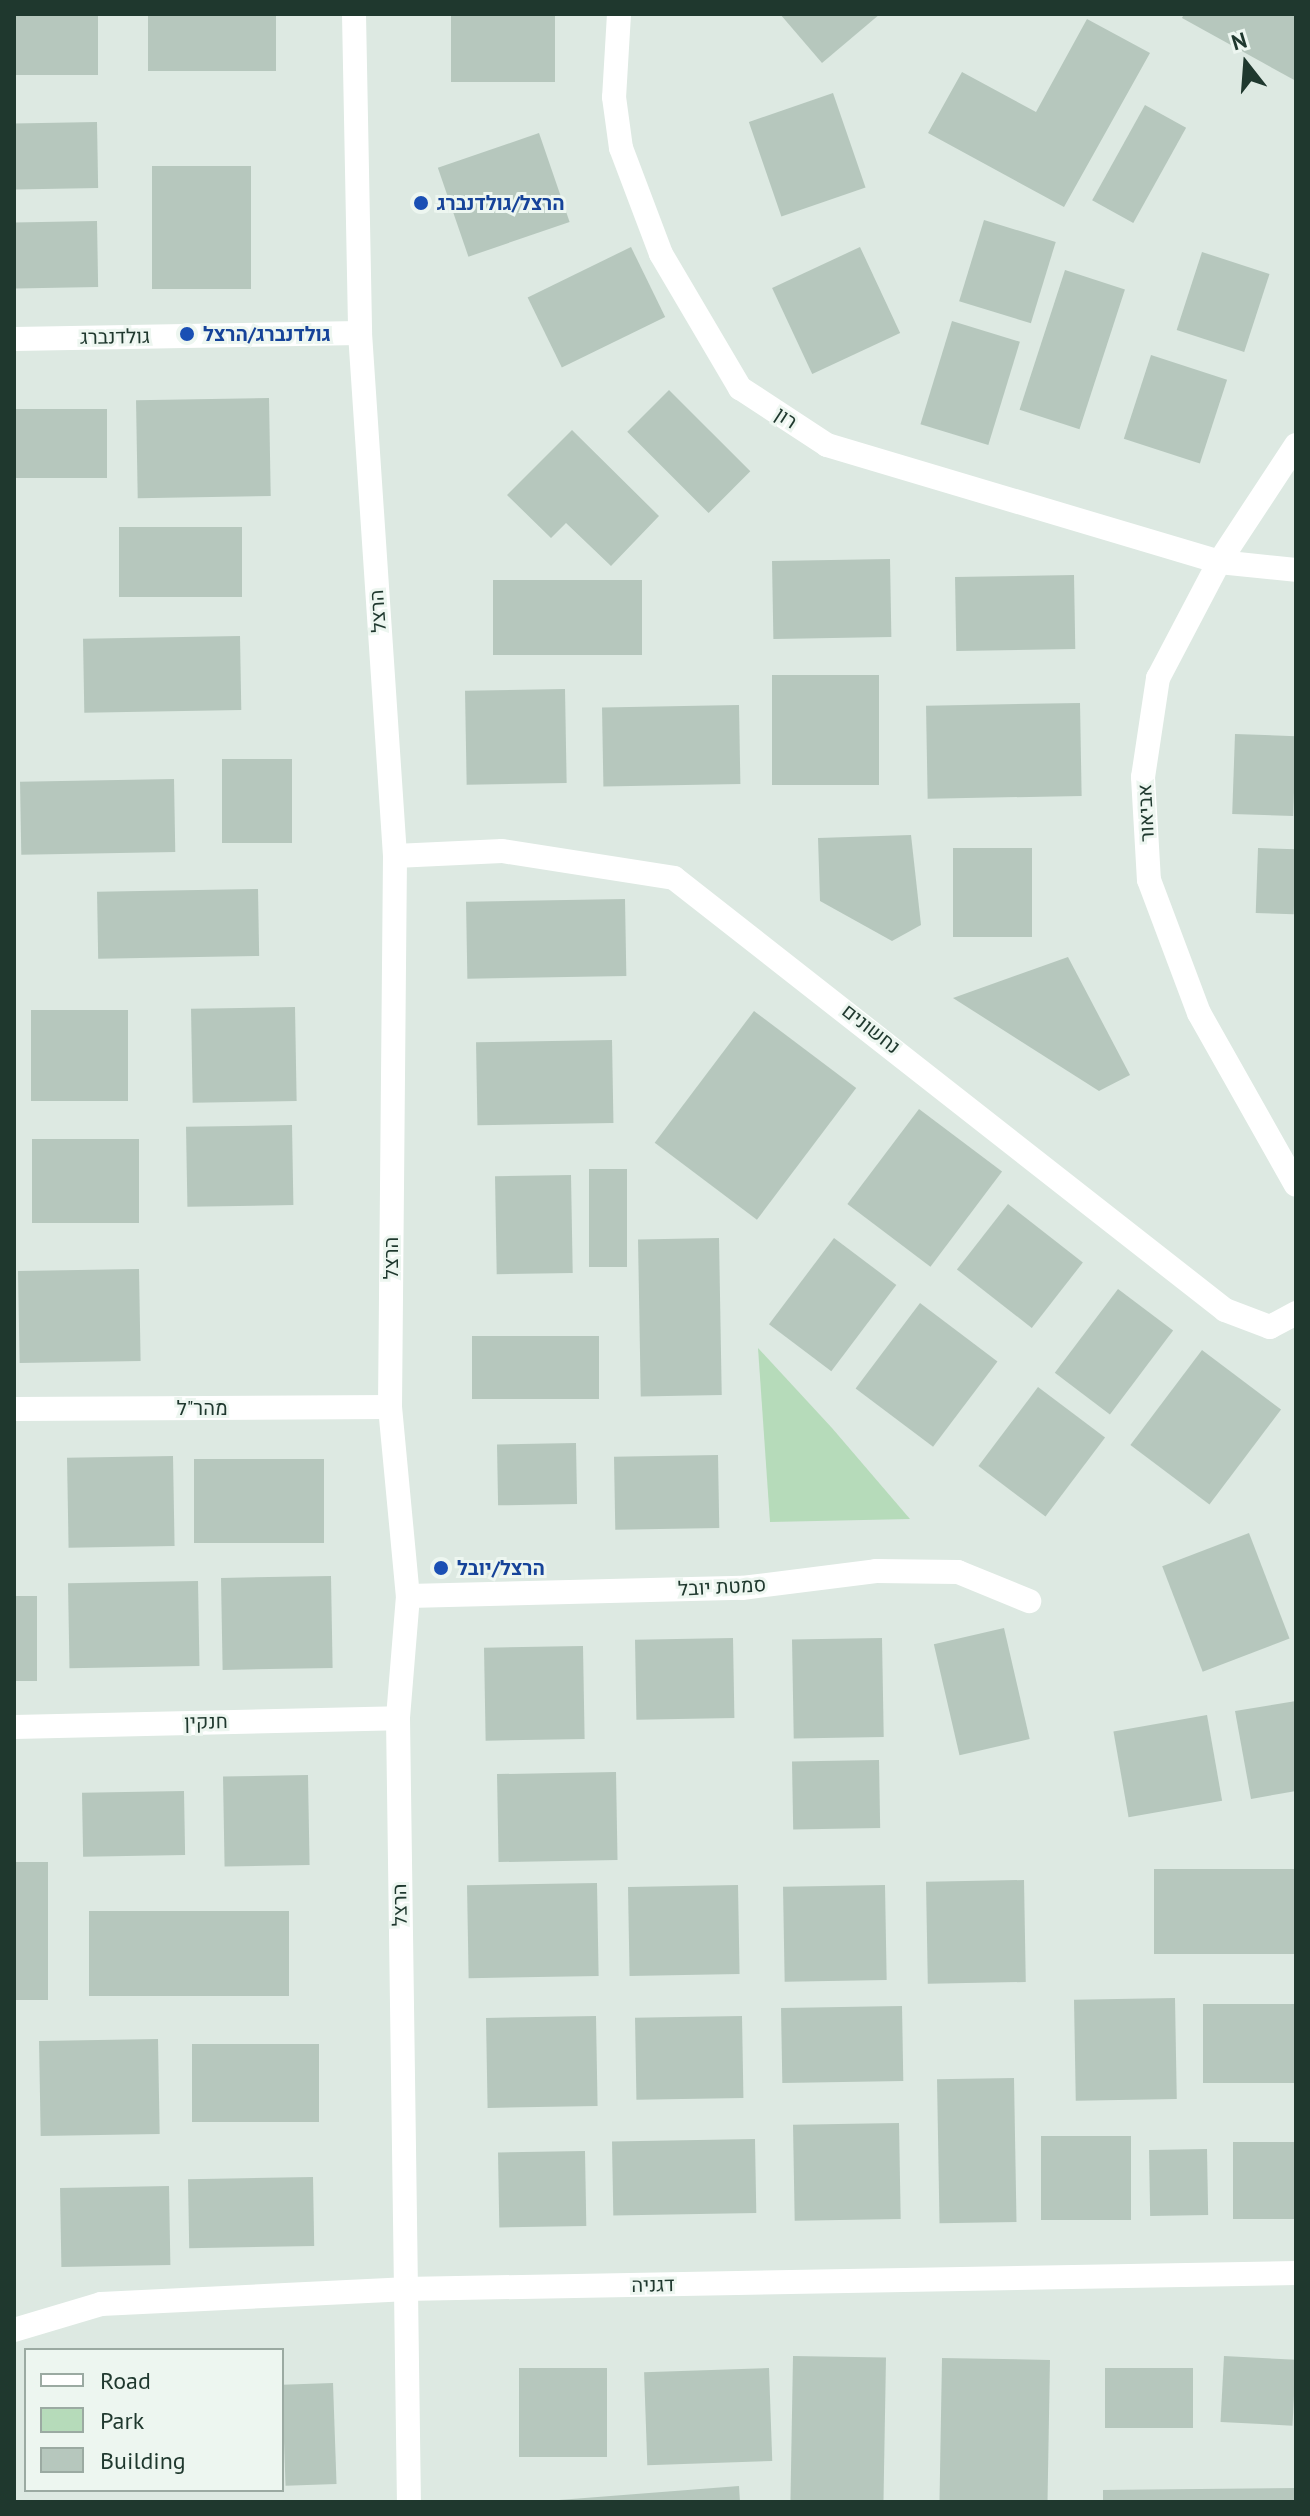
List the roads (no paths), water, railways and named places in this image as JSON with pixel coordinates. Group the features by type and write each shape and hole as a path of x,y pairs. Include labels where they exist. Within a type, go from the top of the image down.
{"street":[{"name":"הרצל","path":"354,14 360,333 395,856 390,1407 408,1596 398,1718 409,2502"},
{"name":"רון","path":"619,14 614,97 621,148 661,254 740,388 827,445 1219,562 1296,570"},
{"name":"גולדנברג","path":"14,339 360,333"},
{"name":"אביאור","path":"1296,445 1219,562 1158,678 1143,777 1149,880 1199,1013 1296,1185"},
{"name":"נחשונים","path":"395,856 502,851 674,878 1225,1310 1270,1327 1296,1313"},
{"name":"מהר\"ל","path":"14,1409 390,1407"},
{"name":"סמטת יובל","path":"408,1596 742,1588 876,1571 958,1572 1029,1601"},
{"name":"חנקין","path":"14,1727 398,1718"},
{"name":"דגניה","path":"14,2330 101,2304 404,2289 1296,2273"}],"place":[{"name":"הרצל/גולדנברג","path":"421,203"},
{"name":"גולדנברג/הרצל","path":"187,334"},
{"name":"הרצל/יובל","path":"441,1568"}]}
